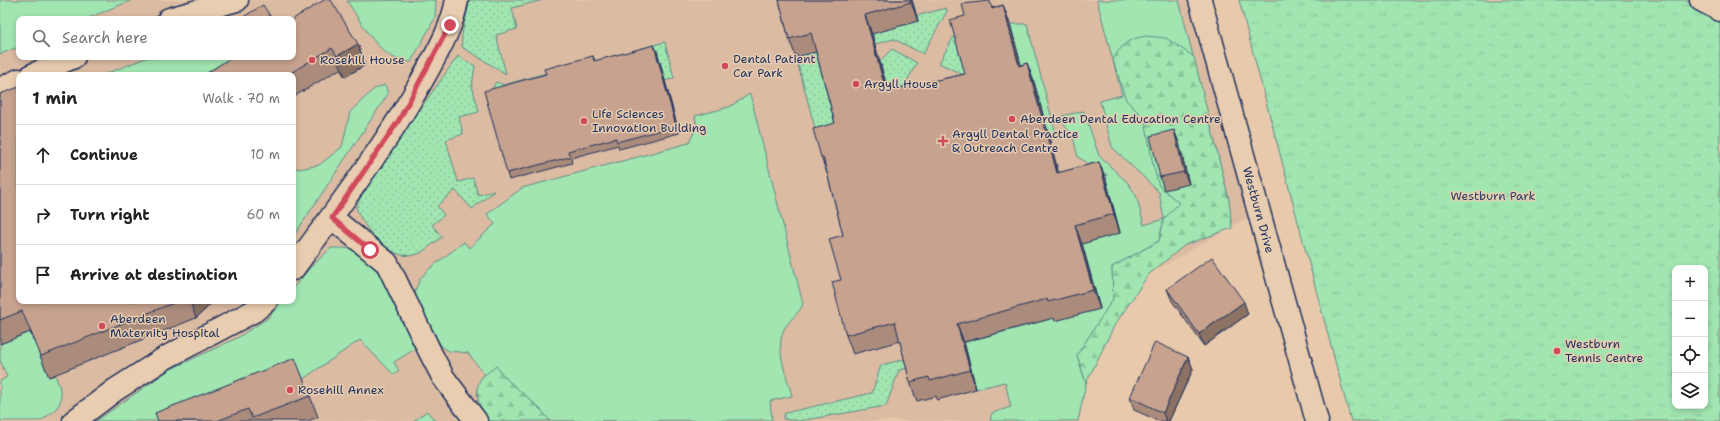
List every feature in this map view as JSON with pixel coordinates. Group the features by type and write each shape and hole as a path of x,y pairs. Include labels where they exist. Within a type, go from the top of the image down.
{"street":[{"path":"180,16 237,0"},
{"path":"296,266 332,218 399,120 418,88 450,25 457,0"},
{"name":"Westburn Drive","path":"1200,0 1317,421"},
{"path":"1701,0 1720,10"},
{"path":"39,72 67,60"},
{"path":"0,88 16,81"},
{"path":"332,218 387,263 430,354 444,377 476,421"},
{"path":"74,421 140,373 165,358 241,318 262,304"}],"shaded area":[{"path":"0,0 1200,0 1259,211 1149,274 1114,326 1086,383 1078,421 0,421"}],"green space":[{"path":"0,0 132,0 93,16 16,16 16,48 0,54"},
{"path":"436,0 435,18 411,62 390,56 381,49 373,40 347,1"},
{"path":"469,0 543,0 512,8 517,29 496,35 506,74 462,47 462,35"},
{"path":"1097,0 1179,0 1229,200 1164,219 1159,192 1112,147 1100,101 1122,95"},
{"name":"Westburn Park","path":"1239,0 1690,0 1720,18 1720,421 1351,421"},
{"path":"946,8 947,11 923,54 894,39 875,44 872,33 918,21 916,16"},
{"path":"962,22 968,77 939,63"},
{"path":"1010,24 1027,24 1057,138 1050,139 1034,82 1026,84"},
{"path":"1146,36 1166,38 1194,57 1229,200 1232,228 1185,245 1149,274 1114,326 1086,383 1077,355 1113,299 1112,267 1159,241 1164,219 1179,203 1159,186 1153,165 1145,119 1126,100 1113,60 1119,50 1126,43"},
{"path":"665,42 674,78 665,81 595,61"},
{"path":"892,49 917,63 892,107 880,61"},
{"path":"818,51 847,161 820,147 796,57"},
{"path":"458,56 475,66 472,86 479,112 459,117 463,134 446,140 458,182 473,178 478,195 494,191 472,209 455,190 437,206 444,215 432,225 442,237 420,253 410,256 400,254 390,250 372,235 356,207 368,182"},
{"path":"140,60 256,60 246,72 110,72"},
{"path":"546,73 548,81 487,98 496,82 504,85"},
{"path":"385,85 388,94 296,232 296,168 300,169 319,165 342,147 350,112 374,89"},
{"path":"750,94 803,304 786,326 782,334 781,342 782,361 792,396 770,401 772,420 488,421 480,404 478,392 481,380 485,375 468,353 449,351 441,346 418,303 415,291 420,279 428,270 464,242 469,248 495,224 487,214 522,188 689,143 697,126 695,116 729,107"},
{"path":"1084,111 1099,156 1128,183 1136,195 1144,225 1164,219 1159,241 1112,267 1114,299 1077,355 1086,383 1078,421 990,421 992,413 1011,407 1005,382 976,389 971,368 959,344 1054,318 1100,308 1082,243 1120,232 1106,180 1107,175 1078,157 1073,137 1063,123 1062,116"},
{"path":"331,248 342,248 357,251 369,259 384,282 415,349 394,362 399,371 394,375 360,340 303,379 195,421 96,421 169,370 237,338 268,318 280,304 296,304 296,284 310,268"},
{"path":"30,332 49,377 55,375 61,396 59,405 41,421 0,421 0,381 7,377 0,360 0,344"},
{"path":"906,359 908,368 899,370 886,406 799,421 783,419 785,413 872,393 881,365"},
{"path":"496,366 509,381 544,413 550,421 488,421 482,411 477,392 483,376"},
{"path":"427,411 435,421 414,421"}],"building":[{"path":"324,0 331,0 358,44 337,56 332,48 292,72 209,72 227,60 296,60 296,17"},
{"path":"779,0 910,0 911,2 865,15 886,91 965,74 950,20 965,16 962,4 990,1 992,9 1003,5 1019,66 1027,63 1057,173 1099,162 1114,214 1075,225 1093,290 1048,302 1047,299 957,324 970,370 930,381 929,377 910,382 895,322 846,335 832,282 841,280 829,239 843,235 823,157 821,157 813,129 835,123 811,33 789,39"},
{"path":"263,5 270,16 245,16"},
{"name":"Life Sciences Innovation Building","path":"654,45 676,126 617,142 616,138 568,151 570,157 507,173 484,91 546,74 544,69 593,56 594,61"},
{"path":"16,88 16,304 171,304 41,356 22,311 0,320 0,94"},
{"path":"1174,130 1184,172 1160,177 1150,136"},
{"path":"1212,257 1244,302 1199,334 1167,289"},
{"path":"1155,342 1188,357 1163,413 1130,397"},
{"path":"295,358 310,396 252,418 248,409 217,421 158,421 155,413"}],"place":[{"name":"Rosehill House","path":"312,60"},
{"name":"Dental Patient Car Park","path":"725,66"},
{"name":"Argyll House","path":"856,84"},
{"name":"Aberdeen Dental Education Centre","path":"1012,119"},
{"name":"Life Sciences Innovation Building","path":"584,121"},
{"name":"Argyll Dental Practice & Outreach Centre","path":"943,141"},
{"name":"Aberdeen Maternity Hospital","path":"102,326"},
{"name":"Westburn Tennis Centre","path":"1557,351"},
{"name":"Rosehill Annex","path":"290,390"}],"route":[{"path":"370,250 332,218 399,120 443,42 450,25"}]}
